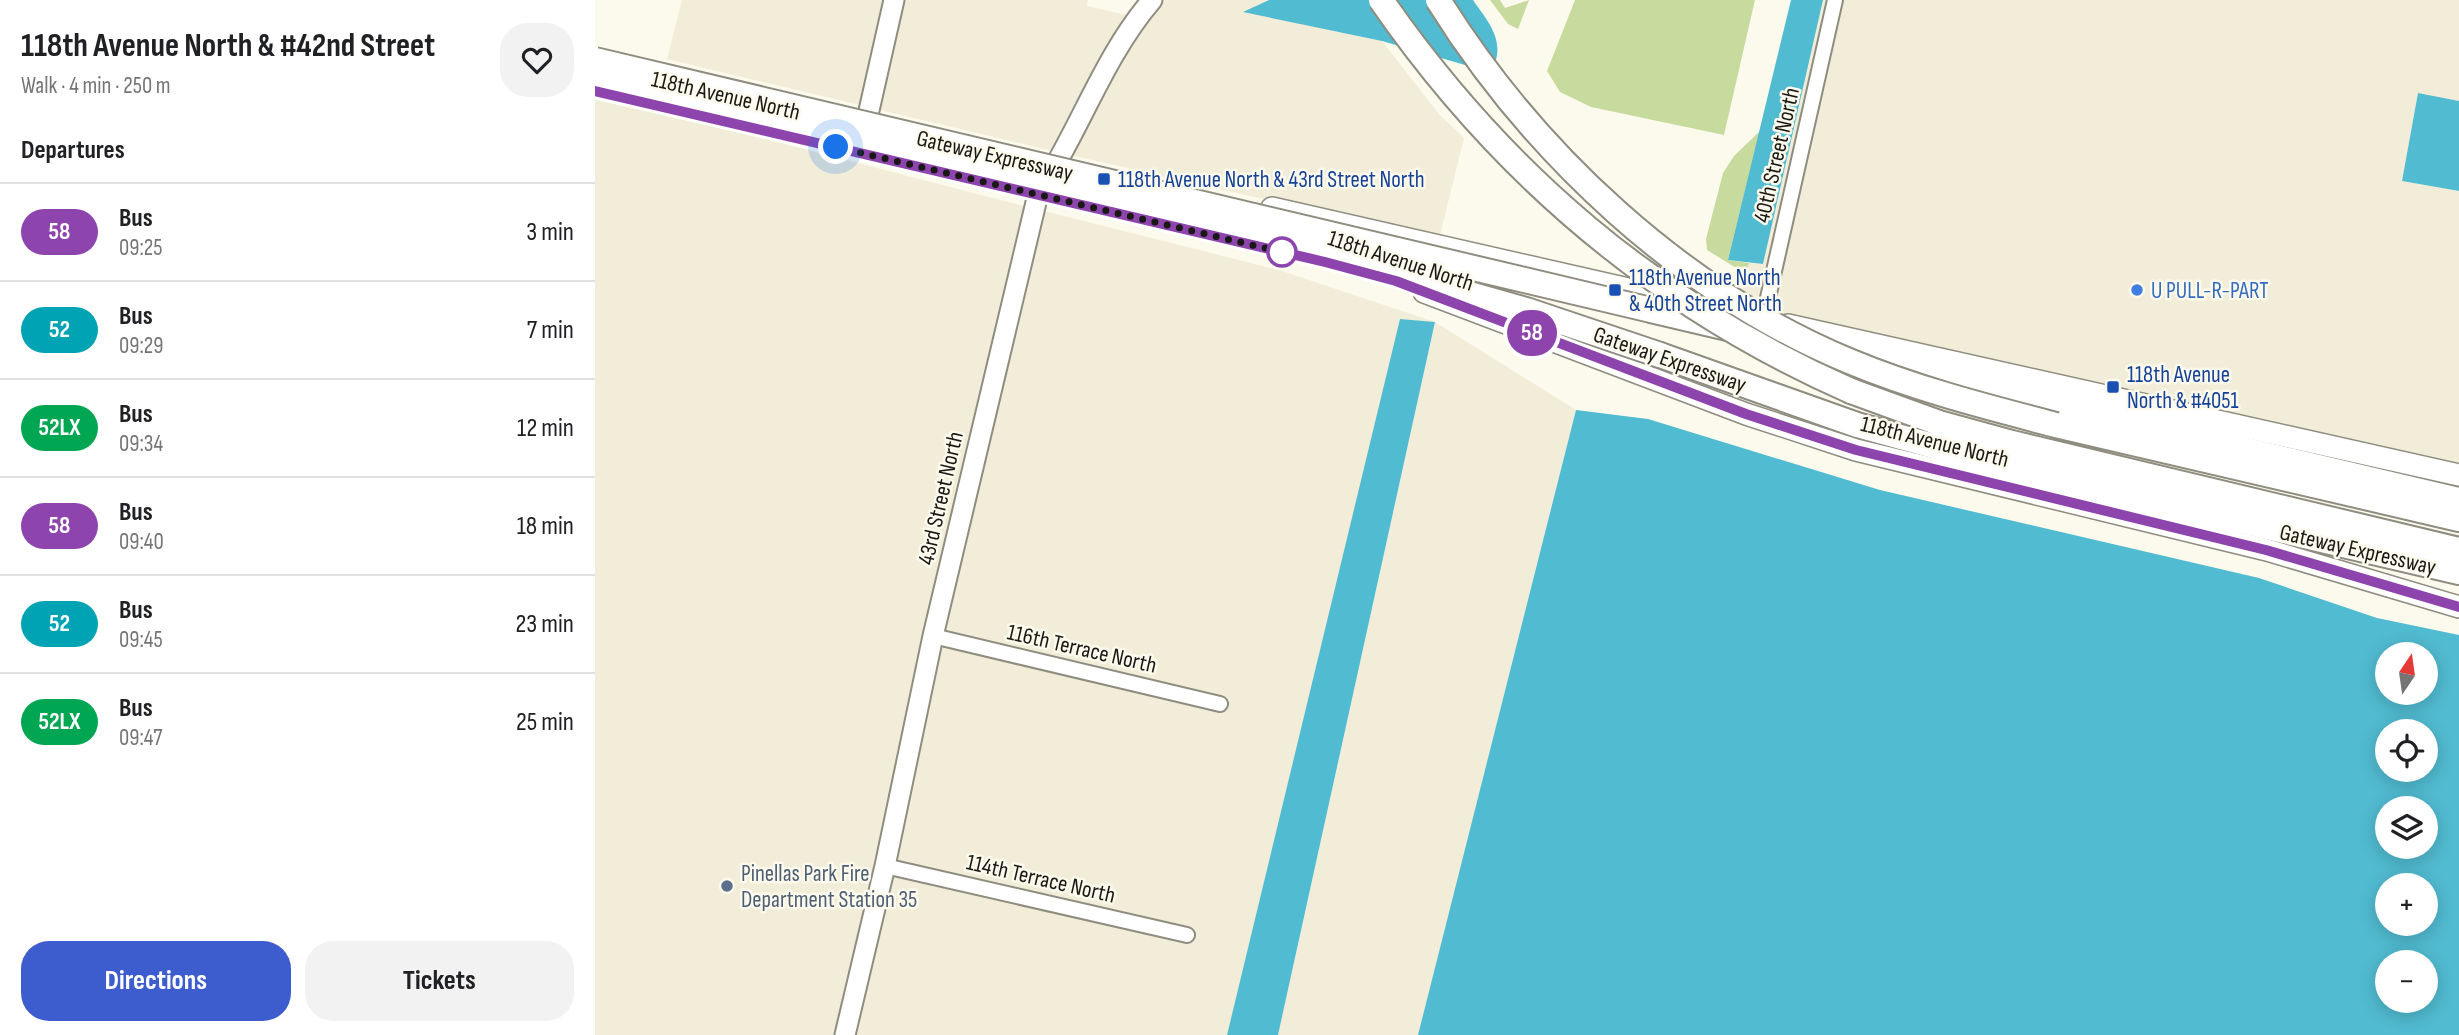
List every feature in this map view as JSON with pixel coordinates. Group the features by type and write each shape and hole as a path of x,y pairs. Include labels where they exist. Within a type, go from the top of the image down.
{"highway":[{"name":"Gateway Expressway","path":"1381,0 1428,65 1479,127 1593,234 1661,286 1720,325 1851,391 1939,423 2012,443 2459,550"},
{"path":"1438,0 1490,76 1550,146 1651,239 1724,292 1784,329 1848,361 1942,394 2056,425 2459,519"},
{"name":"Gateway Expressway","path":"595,60 2459,500"},
{"name":"Gateway Expressway","path":"595,79 1278,240 1491,299 1857,425 1949,450 2459,572"}],"main road":[{"name":"118th Avenue North","path":"595,52 1763,320 2459,475"},
{"name":"118th Avenue North","path":"595,91 1396,281 1746,414 1856,450 2266,550 2459,607"}],"street":[{"path":"868,115 894,0"},
{"name":"43rd Street North","path":"845,1035 885,866 933,636 1038,194 1060,160 1106,70 1139,15 1152,0"},
{"name":"40th Street North","path":"1763,320 1835,0"},
{"name":"116th Terrace North","path":"933,636 1220,704"},
{"name":"114th Terrace North","path":"885,866 1187,935"}],"shaded area":[{"path":"682,0 887,0 864,106 667,59"},
{"path":"900,0 1088,0 1087,6 1131,16 1057,152 876,109"},
{"path":"1160,0 1269,0 1245,12 1382,41 1439,114 1464,138 1439,239 1070,155 1111,74"},
{"path":"1823,0 1828,0 1759,306 1742,295 1749,263 1763,264"},
{"path":"1841,0 2459,0 2459,101 2418,93 2402,181 2459,191 2459,468 1771,313"},
{"path":"595,100 722,128 1028,207 839,1035 595,1035"},
{"path":"1040,210 1282,271 1435,322 1576,410 1418,1035 1278,1035 1435,323 1401,319 1227,1035 851,1035 889,874 1191,943 1194,930 892,860 938,644 1223,712 1227,699 941,631"}],"green space":[{"path":"1490,0 1500,0 1505,8 1529,0 1518,29 1508,24"},
{"path":"1575,0 1755,0 1724,135 1591,107 1560,92 1547,71"},
{"path":"1760,131 1728,260 1749,263 1746,274 1707,250 1706,239 1723,173 1734,156"}],"water":[{"path":"1269,0 1473,0 1495,37 1495,63 1472,67 1382,41 1243,12"},
{"path":"1791,0 1823,0 1763,264 1728,260"},
{"path":"2418,93 2459,101 2459,191 2402,181"},
{"path":"1400,319 1435,322 1278,1035 1227,1035"},
{"path":"1576,410 1648,419 1880,490 2259,578 2377,618 2459,635 2459,1035 1418,1035"}],"bus line":[{"name":"58","path":"595,91 1325,262 1396,281 1746,414 1856,450 2266,550 2459,607"}],"place":[{"name":"118th Avenue North & 43rd Street North","path":"1104,179"},
{"name":"118th Avenue North & 40th Street North","path":"1615,290"},
{"name":"U PULL-R-PART","path":"2137,290"},
{"name":"118th Avenue North & #4051","path":"2113,387"},
{"name":"Pinellas Park Fire Department Station 35","path":"727,886"}],"route":[{"path":"836,147 1282,252"}]}
